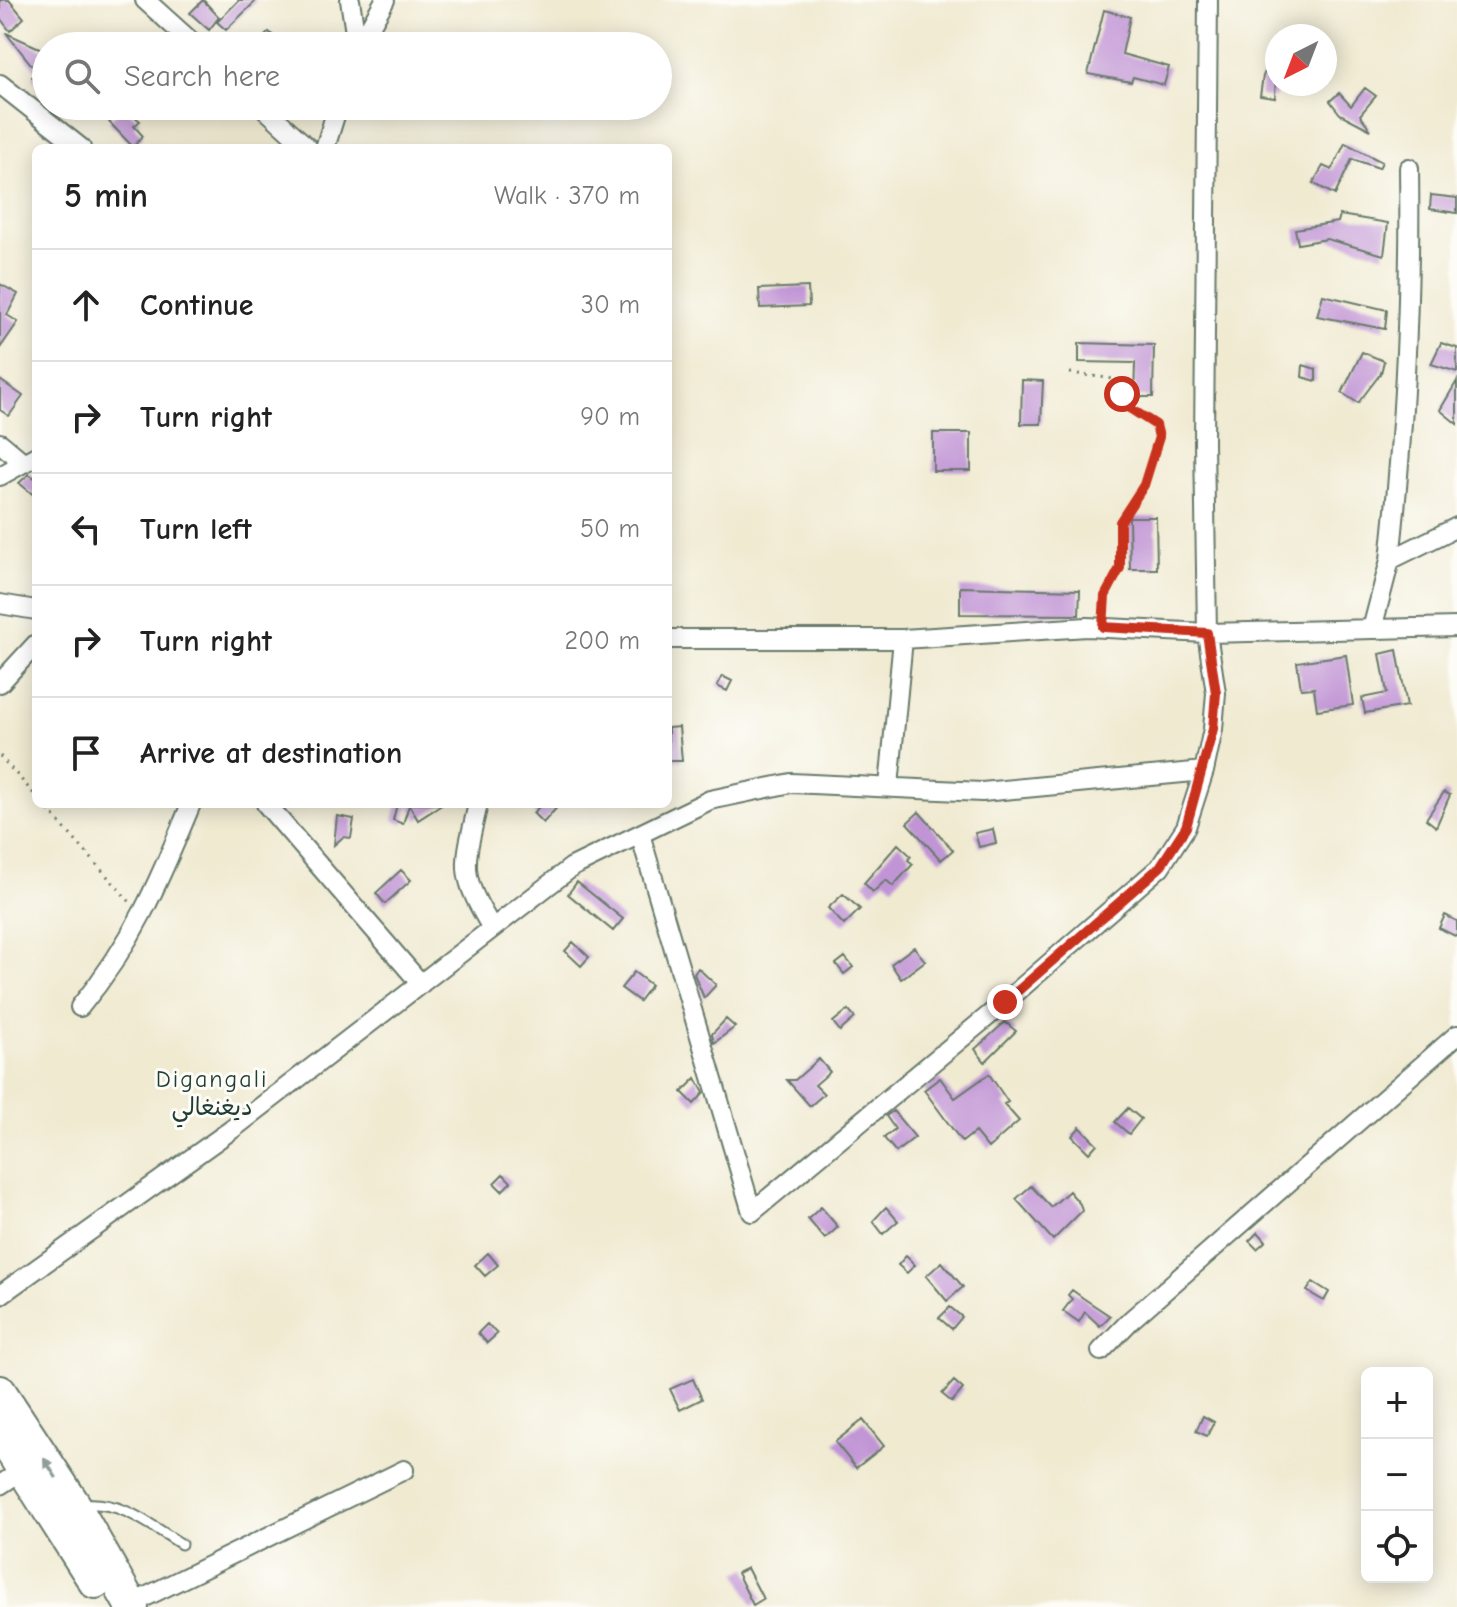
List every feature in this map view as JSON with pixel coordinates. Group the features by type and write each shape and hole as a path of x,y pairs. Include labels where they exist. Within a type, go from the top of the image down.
{"highway":[{"path":"0,1392 75,1506 124,1606"},
{"path":"0,1433 11,1477 124,1606"}],"street":[{"path":"145,0 180,32"},
{"path":"350,0 356,32"},
{"path":"366,32 385,0"},
{"path":"640,834 752,1212 1005,1002 1160,867 1186,827 1204,771 1213,729 1216,693 1207,633 1204,442 1208,0"},
{"path":"0,84 32,109"},
{"path":"46,120 76,144"},
{"path":"277,120 304,144"},
{"path":"326,144 334,120"},
{"path":"1372,629 1390,560 1403,438 1411,301 1409,168"},
{"path":"0,443 30,460"},
{"path":"0,476 30,460"},
{"path":"1390,560 1457,527"},
{"path":"0,604 32,609"},
{"path":"672,639 903,639 1103,627 1207,633 1457,627"},
{"path":"889,786 903,639"},
{"path":"0,683 32,648"},
{"path":"0,1295 231,1130 572,867 710,800 791,783 982,792 1204,771"},
{"path":"80,1007 107,975 143,917 189,808"},
{"path":"269,808 421,984"},
{"path":"477,808 466,857 469,889 492,928"},
{"path":"1101,1351 1131,1320 1457,1035"},
{"path":"124,1606 404,1470"}],"lane":[{"path":"75,1506 100,1502 135,1515 181,1544"}],"path":[{"path":"1070,373 1114,379 1128,406 1153,422 1159,433 1144,485 1120,522 1120,568 1105,596 1103,627"},
{"path":"0,756 32,792"},
{"path":"47,808 143,917"}],"building":[{"path":"0,0 9,0 24,18 10,31 0,18"},
{"path":"203,0 219,17 209,30 190,13"},
{"path":"239,0 257,0 226,30 217,22"},
{"path":"1104,10 1130,17 1122,54 1169,67 1164,85 1133,77 1131,82 1088,74"},
{"path":"6,33 32,45 32,66"},
{"path":"1265,72 1265,96 1275,98 1260,96"},
{"path":"1365,88 1376,96 1360,115 1371,130 1340,114 1330,101 1339,93 1351,106"},
{"path":"139,120 134,126 143,136 136,144 130,144 109,122"},
{"path":"1345,143 1382,162 1379,168 1352,159 1335,195 1313,183 1323,166 1332,170"},
{"path":"1431,195 1457,198 1457,213 1430,209"},
{"path":"1340,215 1388,223 1384,255 1327,239 1298,244 1295,229 1338,222"},
{"path":"0,284 18,294 7,315 18,322 0,348"},
{"path":"808,287 809,306 760,308 759,289"},
{"path":"1323,295 1387,310 1385,329 1317,316"},
{"path":"1079,343 1154,345 1153,397 1134,397 1135,363 1079,362"},
{"path":"1441,343 1457,348 1457,372 1431,364"},
{"path":"1362,352 1384,361 1381,373 1358,403 1342,393"},
{"path":"1303,365 1316,369 1316,381 1302,377"},
{"path":"0,380 23,396 9,416 0,410"},
{"path":"1022,380 1043,381 1041,424 1021,424"},
{"path":"1457,381 1457,424 1440,410"},
{"path":"933,433 971,433 971,471 933,471"},
{"path":"29,474 32,476 32,494 19,483"},
{"path":"1129,517 1156,517 1157,569 1130,569"},
{"path":"960,587 1080,590 1079,615 960,614"},
{"path":"1397,650 1407,706 1365,713 1362,698 1387,693 1380,654"},
{"path":"1346,655 1353,705 1317,710 1314,688 1301,689 1297,662"},
{"path":"722,676 732,681 727,691 717,686"},
{"path":"679,727 682,761 672,761 672,728"},
{"path":"1444,792 1450,795 1436,827 1426,819"},
{"path":"396,808 408,808 403,824 393,820"},
{"path":"411,808 437,808 418,820"},
{"path":"538,808 556,808 543,823 533,813"},
{"path":"919,812 953,850 941,860 907,823"},
{"path":"337,816 354,819 351,838 343,837 334,845"},
{"path":"993,829 996,843 979,847 975,833"},
{"path":"898,844 911,856 908,860 913,864 893,886 886,880 873,892 864,883"},
{"path":"401,870 411,880 385,904 376,893"},
{"path":"577,882 623,919 613,931 568,894"},
{"path":"843,894 860,909 844,925 828,908"},
{"path":"1445,915 1457,921 1457,937 1439,928"},
{"path":"573,942 589,957 581,966 565,951"},
{"path":"914,947 925,961 901,979 891,964"},
{"path":"845,957 853,967 844,974 836,964"},
{"path":"698,968 716,985 704,998 694,974"},
{"path":"634,972 651,985 639,1001 621,988"},
{"path":"848,1010 855,1018 840,1031 833,1022"},
{"path":"726,1019 735,1027 714,1043 712,1034"},
{"path":"1005,1022 1016,1031 985,1062 975,1049"},
{"path":"819,1059 830,1072 815,1085 824,1094 810,1106 787,1080 795,1080"},
{"path":"989,1074 1008,1102 1004,1104 1019,1121 988,1148 975,1132 962,1142 924,1090 940,1078 955,1098"},
{"path":"696,1078 704,1093 694,1104 682,1092"},
{"path":"1128,1108 1141,1119 1129,1134 1115,1122"},
{"path":"893,1111 915,1137 896,1152 884,1138 895,1129 886,1116"},
{"path":"1080,1127 1097,1144 1089,1153 1072,1136"},
{"path":"503,1174 511,1182 502,1191 494,1183"},
{"path":"1031,1186 1051,1207 1069,1191 1080,1204 1082,1211 1053,1240 1016,1199"},
{"path":"821,1207 838,1227 825,1239 808,1219"},
{"path":"886,1207 898,1221 883,1234 873,1221"},
{"path":"1258,1232 1266,1241 1257,1249 1249,1241"},
{"path":"488,1253 498,1265 485,1276 475,1265"},
{"path":"906,1256 915,1265 907,1273 898,1265"},
{"path":"942,1262 963,1287 947,1301 926,1276"},
{"path":"1313,1282 1329,1292 1324,1301 1307,1291"},
{"path":"1072,1290 1110,1316 1100,1326 1085,1312 1079,1322 1063,1311 1072,1299 1068,1295"},
{"path":"950,1307 962,1317 952,1329 939,1318"},
{"path":"487,1324 497,1334 487,1343 478,1333"},
{"path":"693,1379 702,1399 680,1410 670,1389"},
{"path":"954,1381 963,1389 952,1402 942,1394"},
{"path":"1203,1416 1214,1422 1207,1436 1196,1431"},
{"path":"863,1420 884,1446 856,1468 835,1442"},
{"path":"747,1568 763,1599 753,1605 737,1573"}],"district":[{"name":"Digangali ديغنغالي","path":"212,1093"}],"route":[{"path":"1005,1002 1160,867 1186,827 1204,771 1213,729 1216,693 1207,633 1103,627 1105,596 1120,568 1120,522 1140,494 1159,437 1156,425 1131,409 1122,394"}]}
